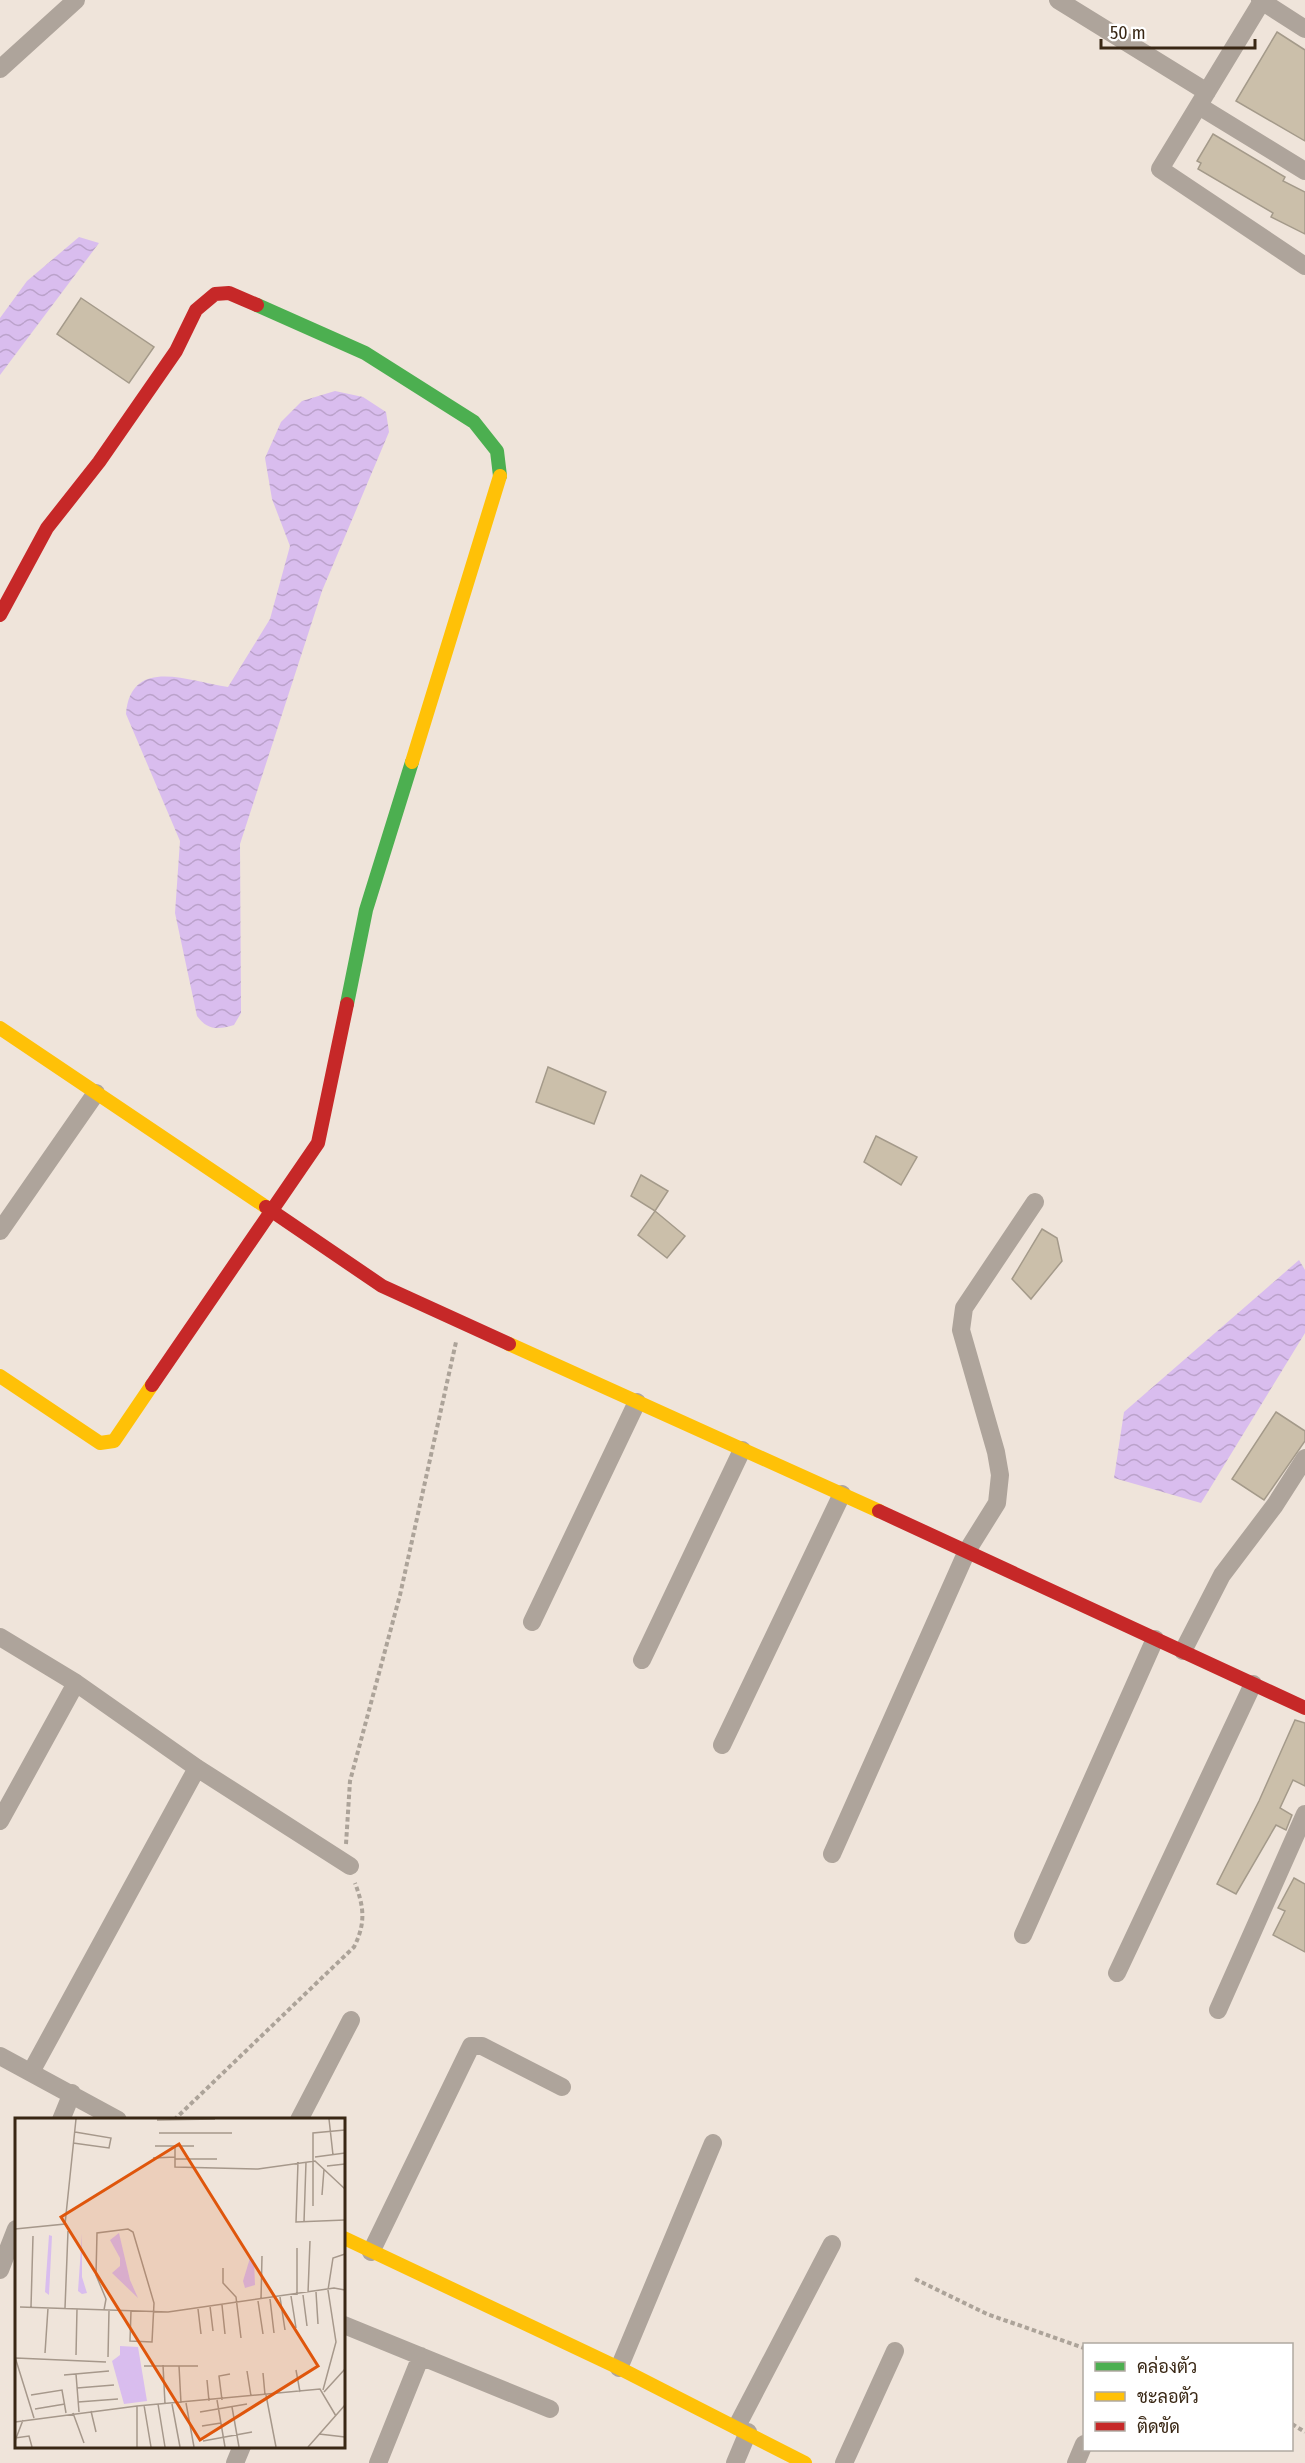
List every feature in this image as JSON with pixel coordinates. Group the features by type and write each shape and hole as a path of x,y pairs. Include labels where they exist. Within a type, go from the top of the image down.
{"street":[{"path":"0,69 76,0"},
{"path":"1058,0 1305,171"},
{"path":"1305,28 1261,1 1160,169 1305,266"},
{"path":"0,615 47,528 99,462 176,351 196,310 205,300 215,294 229,293 365,353 474,422 497,451 501,474 366,910 318,1143 114,1442 100,1443 0,1376"},
{"path":"0,1028 382,1287 967,1551 1305,1708"},
{"path":"0,1231 96,1093"},
{"path":"832,1854 967,1551 997,1503 1000,1475 961,1330 964,1308 1035,1202"},
{"path":"532,1622 637,1402"},
{"path":"642,1660 742,1450"},
{"path":"1183,1651 1222,1575 1275,1504 1305,1458"},
{"path":"722,1744 842,1494"},
{"path":"0,1638 76,1683 197,1768 350,1866"},
{"path":"1023,1935 1155,1639"},
{"path":"0,1821 76,1683"},
{"path":"1117,1973 1253,1684"},
{"path":"31,2072 197,1768"},
{"path":"1218,2010 1305,1814"},
{"path":"300,2118 351,2020"},
{"path":"371,2252 471,2046 482,2046 562,2087"},
{"path":"0,2056 115,2118"},
{"path":"62,2118 72,2093"},
{"path":"619,2368 713,2143"},
{"path":"0,2270 15,2232"},
{"path":"345,2239 619,2368 743,2429 805,2463"},
{"path":"735,2463 743,2429 832,2244"},
{"path":"345,2325 550,2409"},
{"path":"844,2463 895,2351"},
{"path":"378,2463 421,2356"},
{"path":"1076,2463 1083,2446"},
{"path":"235,2463 241,2448"}],"path":[{"path":"176,2118 354,1947 363,1931 364,1908 346,1848 350,1781 400,1595 460,1322"},
{"path":"915,2279 987,2314 1083,2348"}],"water":[{"path":"79,237 99,243 0,375 0,318 27,281"},
{"path":"335,391 363,397 386,412 389,432 322,591 240,844 241,1013 234,1025 213,1028 197,1016 175,913 180,841 126,714 130,696 139,684 150,678 165,676 228,687 270,619 290,546 272,499 265,458 281,422 302,401"},
{"path":"1299,1260 1305,1270 1305,1333 1201,1503 1114,1478 1124,1412"}],"building":[{"path":"1277,32 1305,50 1305,141 1236,101"},
{"path":"1213,134 1285,177 1283,181 1305,192 1305,234 1271,217 1273,213 1198,169 1201,163 1197,161"},
{"path":"81,298 154,347 129,383 57,334"},
{"path":"548,1067 606,1092 594,1124 536,1102"},
{"path":"876,1136 917,1157 901,1185 864,1162"},
{"path":"641,1175 668,1191 655,1211 631,1196"},
{"path":"655,1211 685,1236 667,1258 638,1235"},
{"path":"1042,1229 1057,1238 1062,1261 1031,1299 1012,1279"},
{"path":"1276,1412 1305,1431 1305,1441 1264,1500 1232,1479"},
{"path":"1295,1720 1305,1723 1305,1786 1293,1780 1280,1808 1292,1815 1286,1830 1276,1825 1236,1894 1217,1884 1259,1801"},
{"path":"1294,1878 1305,1884 1305,1952 1273,1935 1285,1911 1278,1908"}],"traffic: fast":[{"path":"257,305 365,353 474,422 497,451 500,476"},
{"path":"347,1004 366,910 412,762"}],"traffic: slow":[{"path":"412,762 500,476"},
{"path":"0,1028 266,1207"},
{"path":"509,1344 879,1511"},
{"path":"0,1376 100,1443 114,1441 152,1385"},
{"path":"345,2238 619,2368 805,2463"}],"traffic: jam":[{"path":"0,615 47,528 99,462 176,351 196,310 215,294 229,293 257,305"},
{"path":"152,1385 318,1143 347,1004"},
{"path":"266,1207 382,1286 509,1344"},
{"path":"879,1511 1305,1708"}]}
